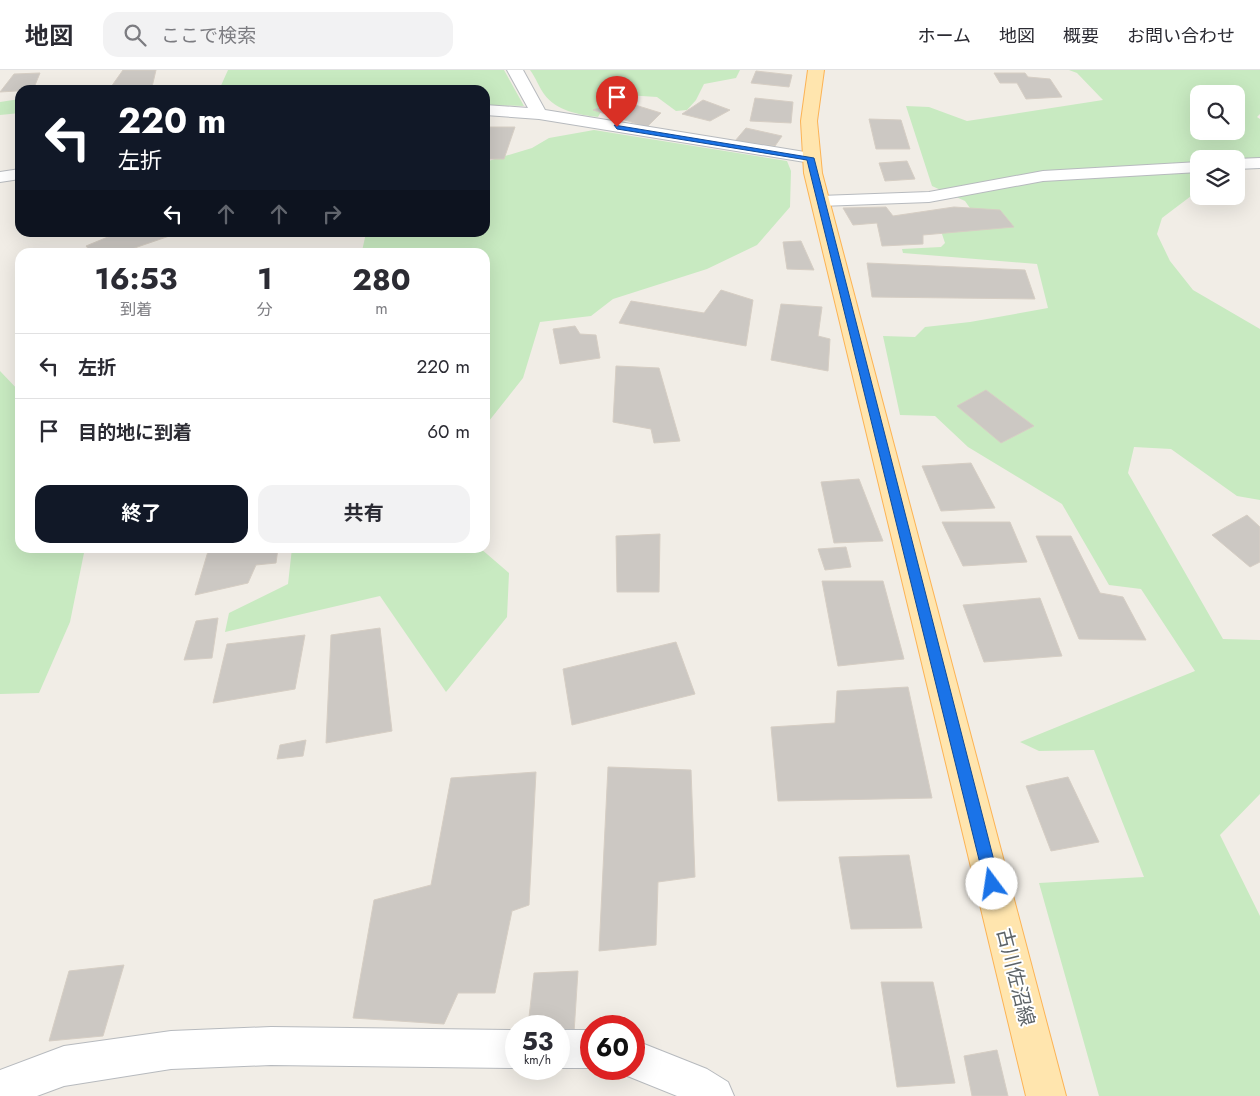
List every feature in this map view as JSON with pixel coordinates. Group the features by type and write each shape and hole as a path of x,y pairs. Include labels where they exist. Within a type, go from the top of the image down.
{"main road":[{"name":"古川佐沼線","path":"816,70 810,103 807,137 810,158 1046,1096"}],"street":[{"path":"515,70 540,114"},
{"path":"490,110 540,114 810,158"},
{"path":"1245,164 1260,163"},
{"path":"820,202 929,197 1043,176 1190,167"},
{"path":"0,177 15,175"},
{"path":"0,1090 64,1066 171,1050 271,1046 505,1048"},
{"path":"645,1063 693,1083 714,1096"}],"green space":[{"path":"228,70 504,70 524,106 490,105 490,85 221,85"},
{"path":"530,70 740,70 736,78 704,84 696,100 687,110 676,111 657,97 611,94 598,117 569,111 549,100"},
{"path":"1069,70 1260,70 1260,114 1257,117 1260,119 1260,160 1245,166 1245,150 1190,150 1190,197 1162,218 1157,234 1170,261 1193,290 1260,329 1260,500 1237,496 1171,449 1134,447 1128,473 1223,639 1260,640 1260,794 1220,835 1260,916 1260,1096 1099,1096 1039,883 1144,877 1094,750 1039,751 1020,742 1195,671 1141,589 1109,585 1062,504 968,447 935,416 900,415 883,336 915,337 925,327 970,322 1048,308 1037,264 903,253 902,249 941,247 945,243 941,231 982,225 965,201 932,186 906,106 929,107 967,121 1103,100 1077,73"},
{"path":"15,100 15,114 0,115 0,102"},
{"path":"594,130 787,161 791,171 790,207 757,245 707,269 613,299 591,316 540,322 523,378 490,420 490,248 363,248 365,237 490,237 490,161 532,148 549,138"},
{"path":"0,371 15,387 15,553 84,553 70,622 39,693 0,694"},
{"path":"291,553 486,553 509,573 507,617 446,692 380,596 225,632 229,613 288,584"}],"building":[{"path":"123,70 156,70 152,85 112,85"},
{"path":"756,71 792,75 789,87 751,83"},
{"path":"40,73 35,85 15,85 15,91 0,92 14,74"},
{"path":"994,73 1025,73 1028,77 1050,79 1062,97 1026,99 1017,83 1000,83"},
{"path":"755,98 793,102 791,123 750,121"},
{"path":"619,100 661,113 647,127 593,110"},
{"path":"703,100 730,110 710,121 682,114"},
{"path":"869,119 901,120 910,149 876,149"},
{"path":"490,127 515,127 504,159 490,159"},
{"path":"746,128 782,136 775,146 735,141"},
{"path":"907,161 915,179 885,181 879,163"},
{"path":"886,207 893,216 954,207 1000,210 1014,227 923,235 923,244 882,246 877,223 853,225 843,208"},
{"path":"108,237 166,237 135,248 88,248 86,246"},
{"path":"801,241 814,270 787,269 783,242"},
{"path":"867,263 1025,270 1035,299 872,297"},
{"path":"721,290 753,300 746,346 619,323 631,301 704,313"},
{"path":"781,304 822,307 818,336 830,339 828,371 771,360"},
{"path":"575,326 580,334 596,335 600,358 560,364 553,329"},
{"path":"616,366 659,368 680,441 654,443 651,429 613,422"},
{"path":"986,390 1034,426 1001,443 957,406"},
{"path":"971,463 995,508 941,511 922,466"},
{"path":"859,479 883,541 834,543 821,482"},
{"path":"1247,515 1260,527 1260,562 1250,567 1212,535"},
{"path":"942,522 1010,522 1027,562 963,566"},
{"path":"660,534 659,592 617,592 616,536"},
{"path":"1036,536 1071,536 1100,593 1123,597 1146,640 1079,639"},
{"path":"846,547 851,567 825,570 818,549"},
{"path":"208,553 277,553 276,563 256,565 248,583 195,595"},
{"path":"822,581 883,581 904,659 838,666"},
{"path":"1040,598 1062,656 984,662 963,605"},
{"path":"218,618 212,658 184,660 196,621"},
{"path":"380,628 392,731 326,743 331,635"},
{"path":"305,635 295,689 213,703 227,644"},
{"path":"676,642 695,694 572,725 563,669"},
{"path":"908,687 932,798 778,801 771,727 835,723 837,691"},
{"path":"306,740 303,756 277,759 280,745"},
{"path":"608,767 691,770 695,877 658,882 656,945 599,951"},
{"path":"536,772 529,905 512,911 495,993 458,993 444,1024 353,1018 374,900 431,885 451,778"},
{"path":"1068,777 1099,842 1051,851 1026,786"},
{"path":"909,855 922,928 851,929 839,857"},
{"path":"124,965 103,1036 49,1041 69,971"},
{"path":"578,971 574,1033 570,1033 570,1015 529,1015 534,973"},
{"path":"881,982 933,982 955,1083 897,1087"},
{"path":"997,1050 1008,1096 972,1096 964,1056"}],"route":[{"path":"617,127 810,158 992,884"}]}
